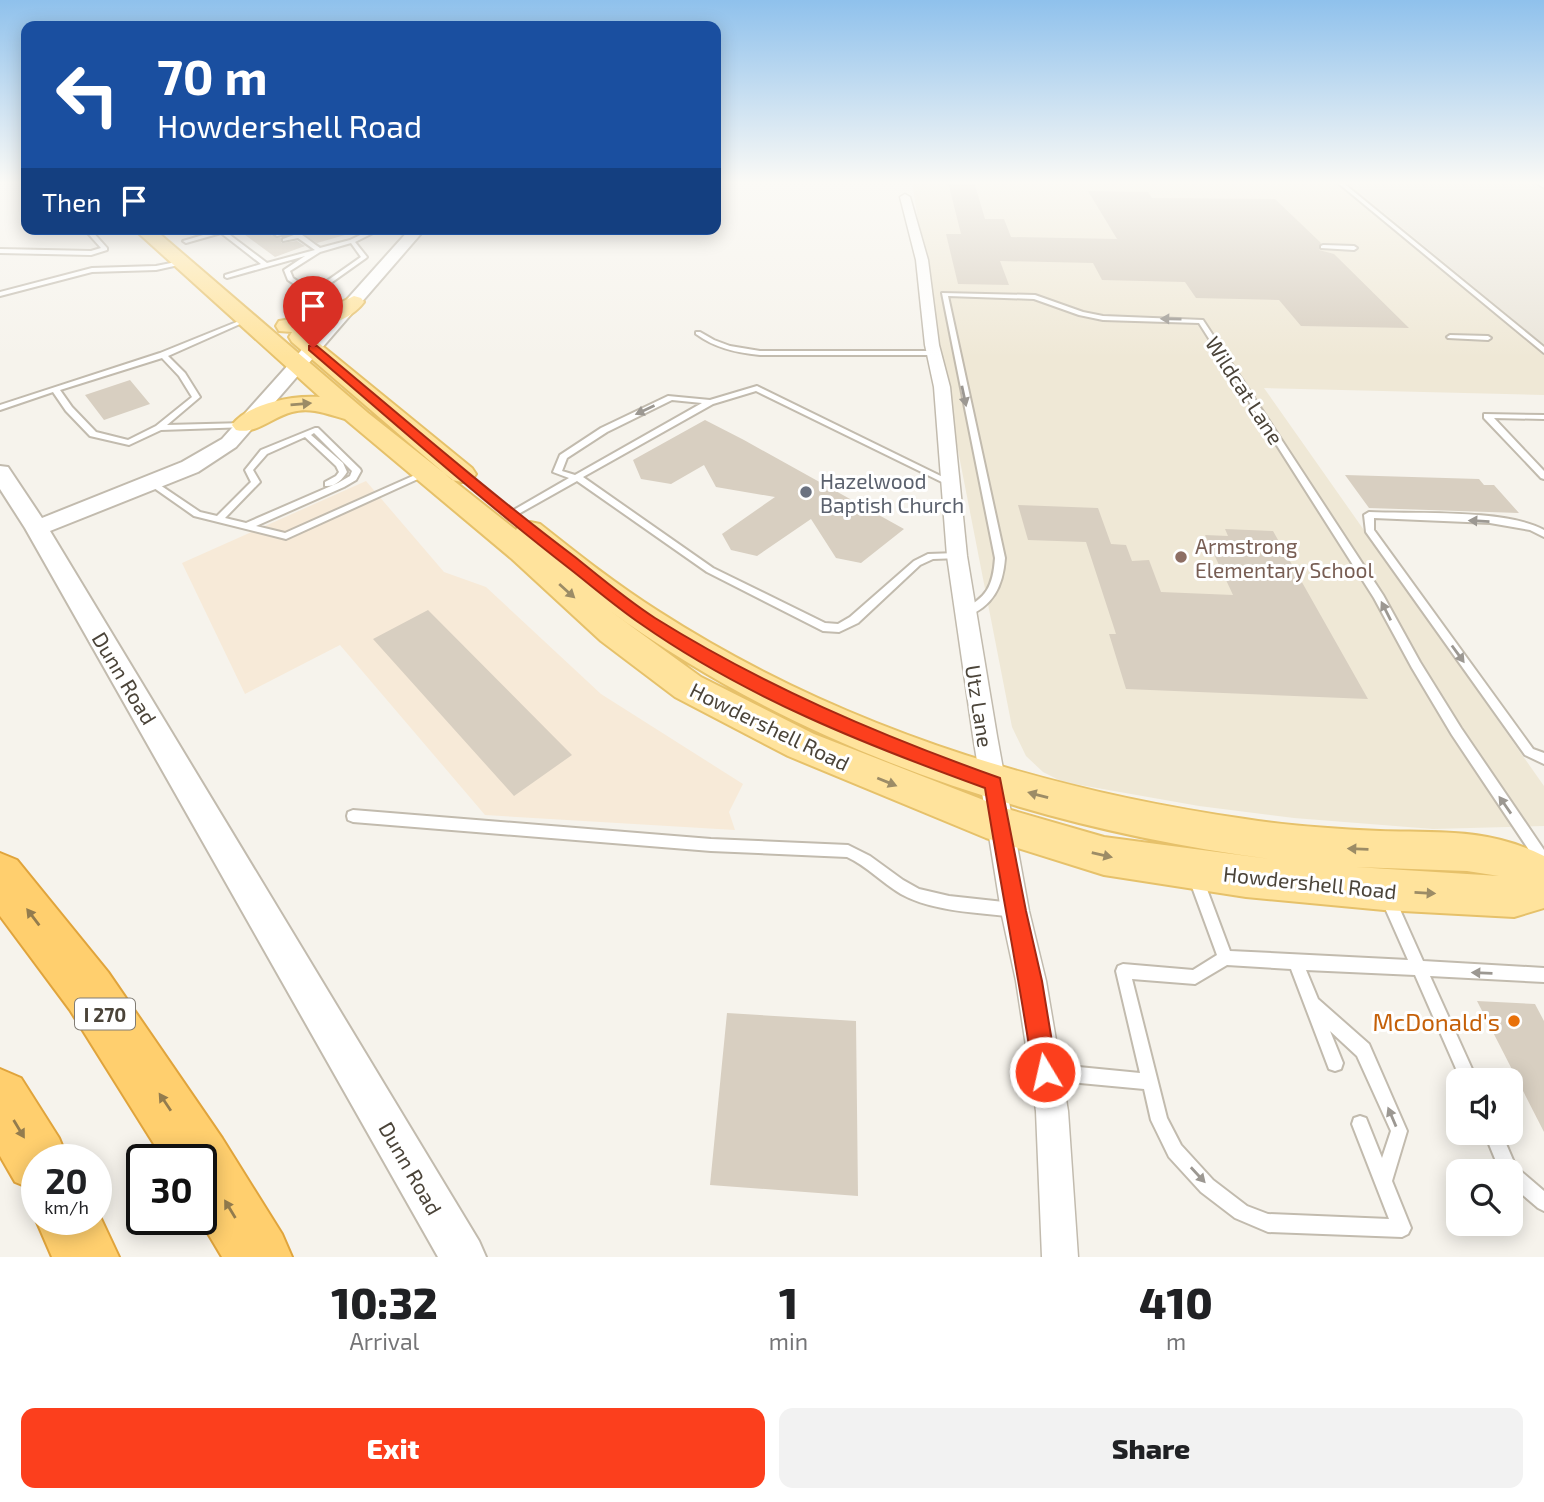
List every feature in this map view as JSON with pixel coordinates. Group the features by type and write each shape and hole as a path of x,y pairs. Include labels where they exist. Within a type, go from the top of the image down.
{"highway":[{"name":"I 270","path":"0,876 89,990 190,1144"},
{"path":"0,1099 27,1144"},
{"name":"I 270","path":"217,1188 258,1257"},
{"path":"75,1235 86,1257"}],"main road":[{"name":"Howdershell Road","path":"180,244 237,263 287,326 306,357 359,418 523,552 613,632 688,687 801,746 1000,825 1104,856 1192,869 1384,890 1514,897 1544,888"},
{"name":"Howdershell Road","path":"180,244 246,320 306,357 647,620 730,670 808,710 896,748 993,783 1124,818 1244,838 1343,848 1490,854 1544,877"},
{"path":"287,326 312,324 330,318 354,302"},
{"path":"245,425 264,413 306,402 322,403 359,418"}],"street":[{"path":"0,472 37,528 151,483 215,454 229,443 408,241"},
{"name":"Utz Lane","path":"916,241 922,260 934,353 942,387 965,613 1052,1111 1060,1257"},
{"name":"Dunn Road","path":"37,528 463,1257"}],"lane":[{"path":"0,251 91,253 105,249 97,241"},
{"path":"234,241 239,244 252,241"},
{"path":"292,245 306,241 319,250"},
{"path":"237,263 266,265 319,250 352,241 364,257 326,284 305,289 290,279 288,270 319,250"},
{"path":"1410,241 1544,351"},
{"path":"0,294 92,270 156,268 180,244"},
{"path":"237,263 239,244"},
{"path":"237,263 260,246"},
{"path":"1322,247 1354,248"},
{"path":"237,263 267,252"},
{"path":"254,255 266,265"},
{"name":"Wildcat Lane","path":"965,613 982,606 993,592 1000,574 1000,558 944,294 1035,297 1082,314 1200,321 1379,597 1402,643 1465,748 1544,861"},
{"path":"0,408 163,355 246,320"},
{"path":"698,333 707,341 744,352 934,353"},
{"path":"1450,337 1488,338"},
{"path":"55,390 93,434 129,443 159,428 196,397 183,375 163,355"},
{"path":"510,515 710,402 757,388 951,483"},
{"path":"710,402 671,398 604,430 563,457 557,472 578,478 710,569 823,627 839,628 854,620 917,564 931,556 957,555"},
{"path":"1544,417 1487,416 1544,476"},
{"path":"159,428 245,425"},
{"path":"219,519 256,482 249,470 264,452 306,434 340,465 343,472 334,482 275,507 269,516 247,526"},
{"path":"151,483 197,514 286,536 427,473"},
{"path":"1544,534 1540,530 1516,522 1369,515 1369,530 1529,752 1544,759"},
{"path":"353,816 711,845 848,851 863,857 896,884 919,896 1015,911"},
{"path":"1192,869 1224,958"},
{"path":"1384,890 1464,1068"},
{"path":"1360,1124 1402,1228 1268,1223 1241,1212 1207,1186 1175,1151 1159,1120 1123,971 1195,977 1224,958 1544,975"},
{"path":"1296,962 1335,1063"},
{"path":"1312,1004 1363,1050 1399,1131 1383,1181"},
{"path":"1045,1072 1150,1082"},
{"path":"1523,1183 1544,1202"}],"shaded area":[{"name":"Armstrong Elementary School","path":"921,241 1418,241 1544,345 1544,395 1264,388 1544,786 1544,826 1433,829 1294,818 1199,806 1063,782 1043,772 1026,756 1012,727 938,348"},
{"path":"1418,241 1544,241 1544,345"},
{"path":"366,481 444,572 486,587 601,694 743,784 729,812 735,830 485,815 340,645 245,694 182,563"}],"building":[{"path":"253,241 281,241 281,243 297,241 305,246 275,257"},
{"path":"948,241 1319,241 1321,243 1319,250 1334,254 1409,328 1301,326 1279,300 1196,298 1185,282 1102,280 1093,263 1000,261 1009,285 958,284"},
{"path":"130,380 150,404 104,420 85,395"},
{"name":"Hazelwood Baptish Church","path":"705,420 904,529 861,563 836,558 811,519 757,556 731,550 722,534 775,497 716,487 704,465 671,484 641,479 633,460"},
{"path":"1345,475 1479,479 1484,485 1494,485 1519,513 1369,508"},
{"path":"1018,505 1098,508 1111,544 1126,545 1132,561 1149,560 1161,592 1233,595 1205,535 1228,536 1225,529 1273,531 1368,699 1126,689 1109,634 1116,634 1086,542 1028,540"},
{"path":"428,610 572,755 514,796 373,639"},
{"path":"1477,1001 1535,1004 1544,1021 1544,1132 1523,1091 1523,1068 1511,1068"},
{"path":"727,1013 856,1021 858,1196 710,1185"}],"place":[{"name":"Hazelwood Baptish Church","path":"806,492"},
{"name":"Armstrong Elementary School","path":"1181,557"},
{"name":"McDonald's","path":"1514,1021"}],"route":[{"path":"313,348 532,533 647,620 730,670 808,710 896,748 993,783 1015,911 1031,981 1045,1072"}]}
